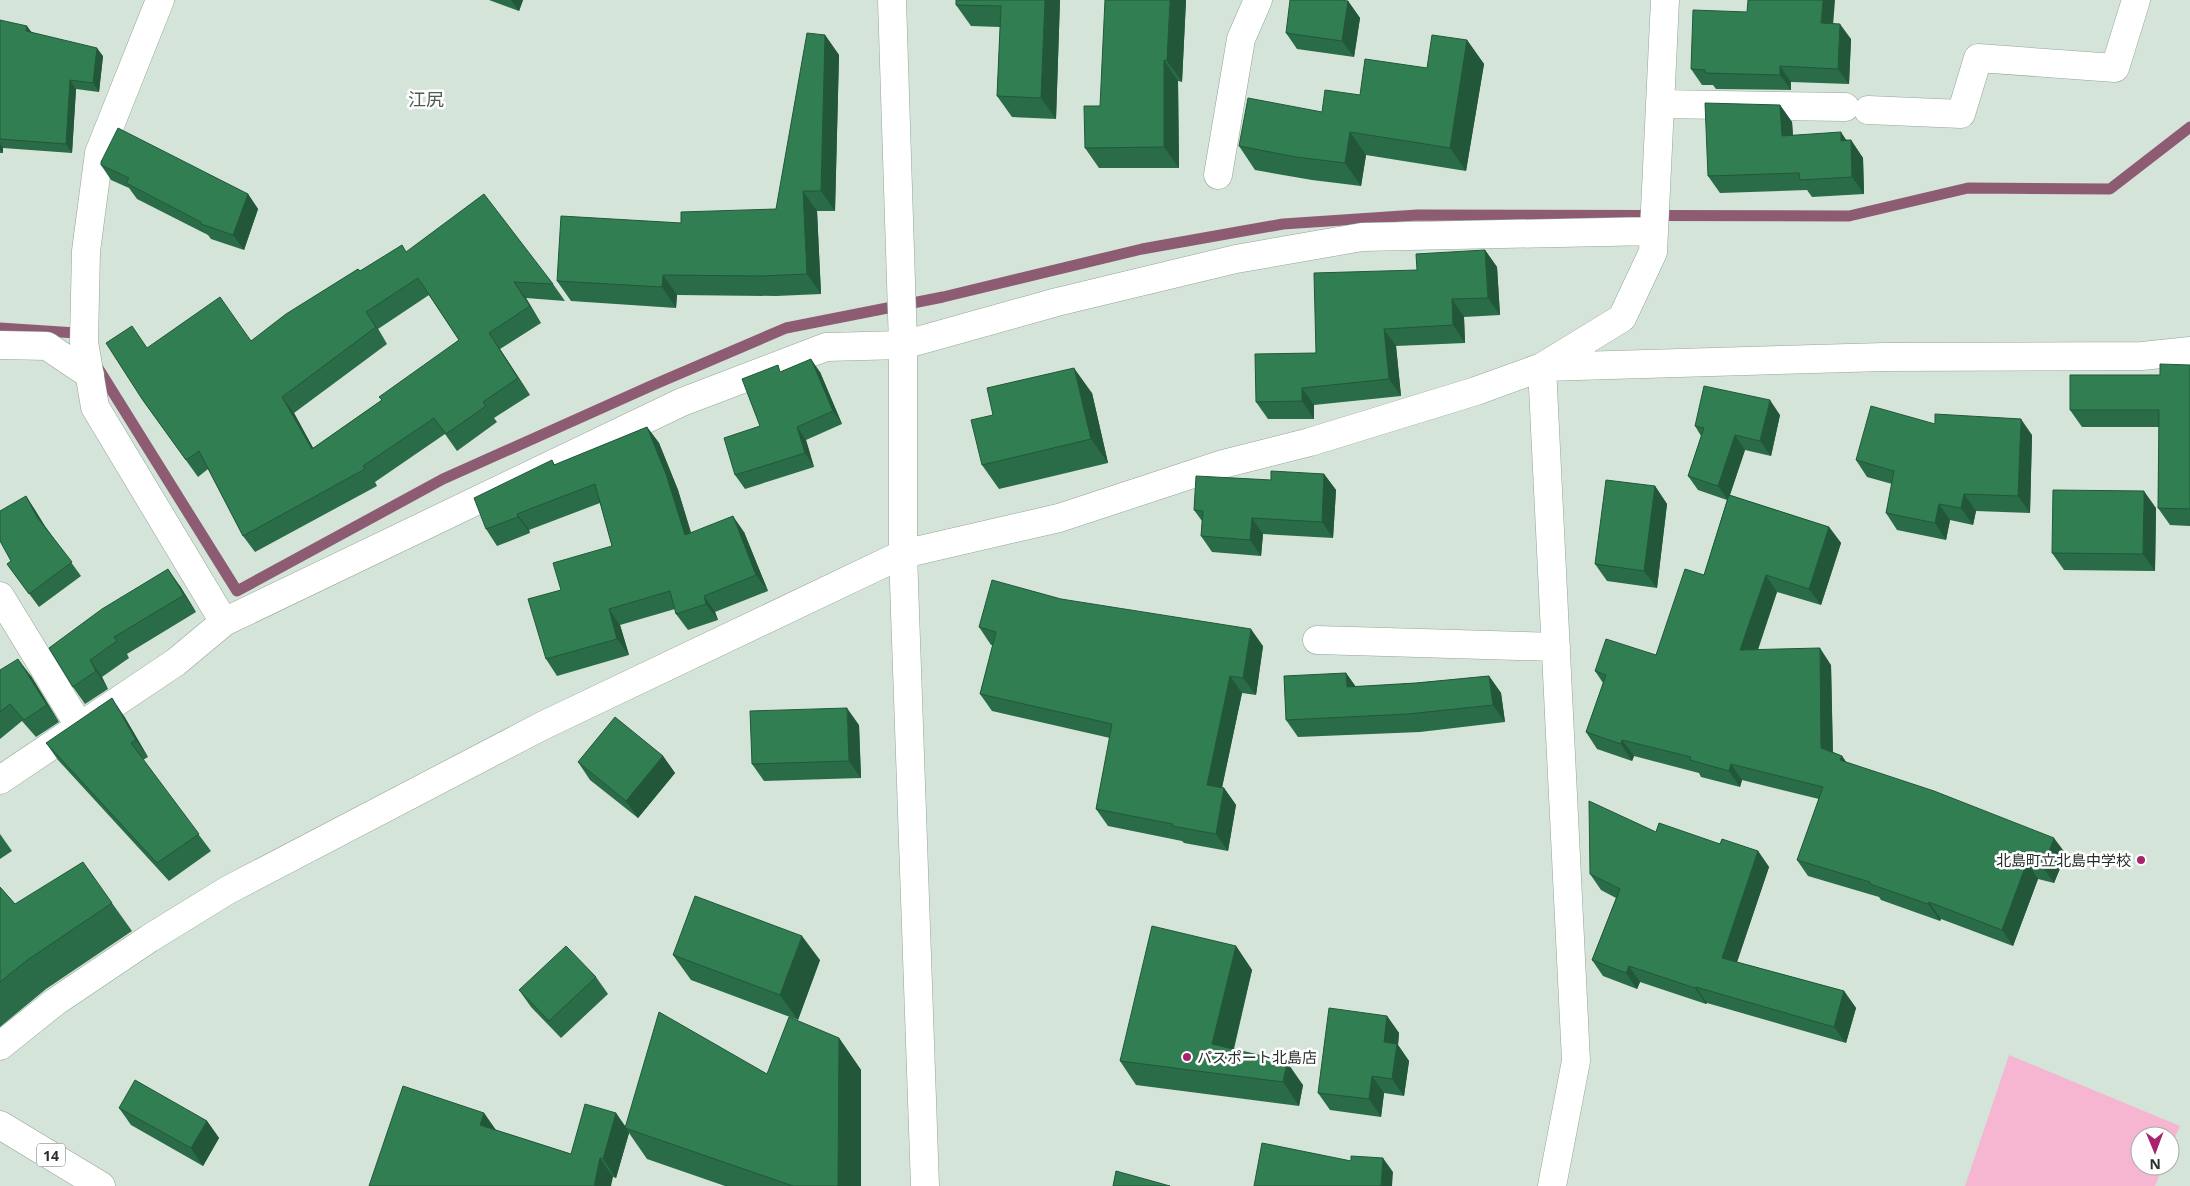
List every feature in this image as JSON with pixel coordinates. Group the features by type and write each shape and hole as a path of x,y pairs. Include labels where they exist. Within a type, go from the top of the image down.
{"street":[{"path":"160,0 98,153 86,251 84,342 95,407 224,622"},
{"path":"892,0 902,333 903,554 924,1186"},
{"path":"1218,175 1241,39 1258,0"},
{"path":"0,1046 55,1002 150,938 228,890 542,726 903,554 1059,518 1222,464 1310,442 1476,391 1542,367 1622,318 1653,252 1664,0"},
{"path":"1660,104 1856,108 1960,114 1978,58 2114,68 2136,0"},
{"path":"0,780 176,662 224,622 682,402 826,347 1057,302 1236,258 1362,237 1653,231"},
{"path":"0,345 47,346 90,375"},
{"path":"1542,367 1884,357 2142,356 2190,351"},
{"path":"1542,367 1576,1061 1552,1186"},
{"path":"0,596 80,727"},
{"path":"1317,640 1556,647"},
{"name":"14","path":"0,1125 102,1186"}],"shaded area":[{"path":"2009,1055 2180,1126 2130,1126 2130,1176 2159,1176 2155,1186 1965,1186"}],"building":[{"path":"956,0 1045,0 1041,98 997,96 1001,6 956,5"},
{"path":"1105,0 1170,0 1167,61 1164,60 1164,147 1085,148 1084,106 1100,106"},
{"path":"1290,0 1348,1 1342,41 1286,33"},
{"path":"1748,0 1823,0 1821,23 1840,24 1838,69 1780,66 1780,75 1705,73 1705,70 1691,69 1693,10 1747,12"},
{"path":"0,20 27,26 26,31 97,48 93,83 70,80 66,144 0,139"},
{"path":"807,33 825,35 821,191 803,191 807,274 761,276 663,275 662,287 557,281 561,216 681,223 681,212 776,209"},
{"path":"1432,35 1467,40 1450,148 1350,132 1345,163 1296,157 1239,146 1248,98 1322,112 1325,90 1360,95 1365,59 1427,68"},
{"path":"1705,103 1780,105 1782,136 1841,132 1841,141 1851,140 1852,177 1800,180 1799,173 1708,176"},
{"path":"118,128 248,194 233,235 201,224 201,222 126,183 129,178 101,165"},
{"path":"484,194 553,284 514,282 530,306 489,333 518,378 483,402 486,406 446,434 434,418 363,466 365,469 243,536 199,451 186,460 142,399 106,343 132,326 147,348 220,297 251,341 286,314 358,269 360,271 402,245 406,252","holes":["418,278 459,340 379,397 382,400 312,449 282,397 376,327 366,312"]},
{"path":"1485,250 1488,298 1452,299 1453,325 1384,329 1389,379 1302,388 1302,401 1256,402 1255,354 1316,353 1314,273 1417,270 1416,254"},
{"path":"811,359 833,411 797,427 805,453 735,475 724,438 760,426 742,379 778,365 780,372"},
{"path":"2160,364 2190,365 2190,509 2158,508 2159,410 2070,410 2070,375 2160,375"},
{"path":"1074,368 1091,439 982,465 971,420 993,415 987,388"},
{"path":"1704,386 1770,400 1760,441 1735,435 1718,486 1688,476 1704,428 1695,426"},
{"path":"1871,406 1935,424 1935,414 2021,419 2018,496 1964,494 1961,508 1939,504 1935,523 1886,513 1894,471 1856,460"},
{"path":"647,427 666,474 685,535 733,516 756,575 704,596 706,604 676,614 670,591 609,609 617,639 546,659 528,599 561,590 553,563 612,546 595,484 517,514 518,517 486,529 474,498 552,460 554,465"},
{"path":"1271,471 1324,474 1322,522 1252,518 1250,540 1201,536 1203,511 1194,510 1196,476 1271,480"},
{"path":"1606,480 1655,486 1644,571 1595,564"},
{"path":"2053,490 2144,491 2143,554 2052,553"},
{"path":"1729,495 1829,527 1809,589 1766,575 1740,650 1820,648 1821,748 1842,756 1840,760 1934,791 2054,838 2043,867 2027,862 2002,930 1929,902 1928,904 1870,884 1870,882 1797,860 1823,787 1731,764 1729,771 1690,760 1691,757 1622,740 1621,744 1586,732 1606,675 1595,671 1606,639 1656,655 1685,569 1704,575"},
{"path":"26,496 37,517 72,562 29,594 7,564 11,561 0,541 0,511"},
{"path":"168,569 184,595 114,637 117,641 90,660 96,671 73,687 49,648 102,609"},
{"path":"992,580 1061,599 1251,629 1243,678 1230,676 1207,785 1224,788 1216,834 1096,809 1112,724 980,694 996,632 979,627"},
{"path":"18,659 47,705 24,720 10,704 0,712 0,670"},
{"path":"1346,673 1347,687 1489,676 1493,705 1408,714 1286,720 1284,676"},
{"path":"112,698 136,740 131,743 199,834 157,863 46,743"},
{"path":"847,708 849,761 752,764 750,711"},
{"path":"615,717 663,756 626,801 578,762"},
{"path":"1589,801 1656,832 1659,823 1720,844 1722,839 1758,851 1722,958 1844,991 1834,1027 1695,988 1629,966 1626,973 1592,960 1620,889 1590,874"},
{"path":"83,862 112,903 26,961 0,982 0,887 15,904"},
{"path":"695,896 802,936 780,995 673,955"},
{"path":"1152,926 1236,946 1212,1044 1287,1062 1283,1082 1120,1061"},
{"path":"566,946 596,977 549,1021 519,990"},
{"path":"1329,1008 1387,1016 1384,1042 1397,1044 1392,1079 1372,1076 1369,1099 1318,1093"},
{"path":"659,1012 767,1074 789,1017 839,1038 838,1186 793,1186 625,1128"},
{"path":"135,1080 207,1121 191,1148 119,1108"},
{"path":"403,1086 484,1113 480,1125 571,1154 585,1104 616,1113 603,1159 600,1158 594,1186 369,1186"},
{"path":"1262,1143 1351,1161 1351,1156 1383,1158 1381,1186 1254,1186"},
{"path":"1116,1171 1170,1186 1113,1186"}],"waterway":[{"path":"96,365 237,591 443,479 786,328 943,297 1142,249 1283,224 1417,215 1849,216 1968,188 2110,189 2190,127"},
{"path":"0,328 76,333 81,341"}],"place":[{"name":"北島町立北島中学校","path":"2141,860"},
{"name":"パスポート北島店","path":"1187,1057"}],"district":[{"name":"江尻","path":"426,99"}]}
